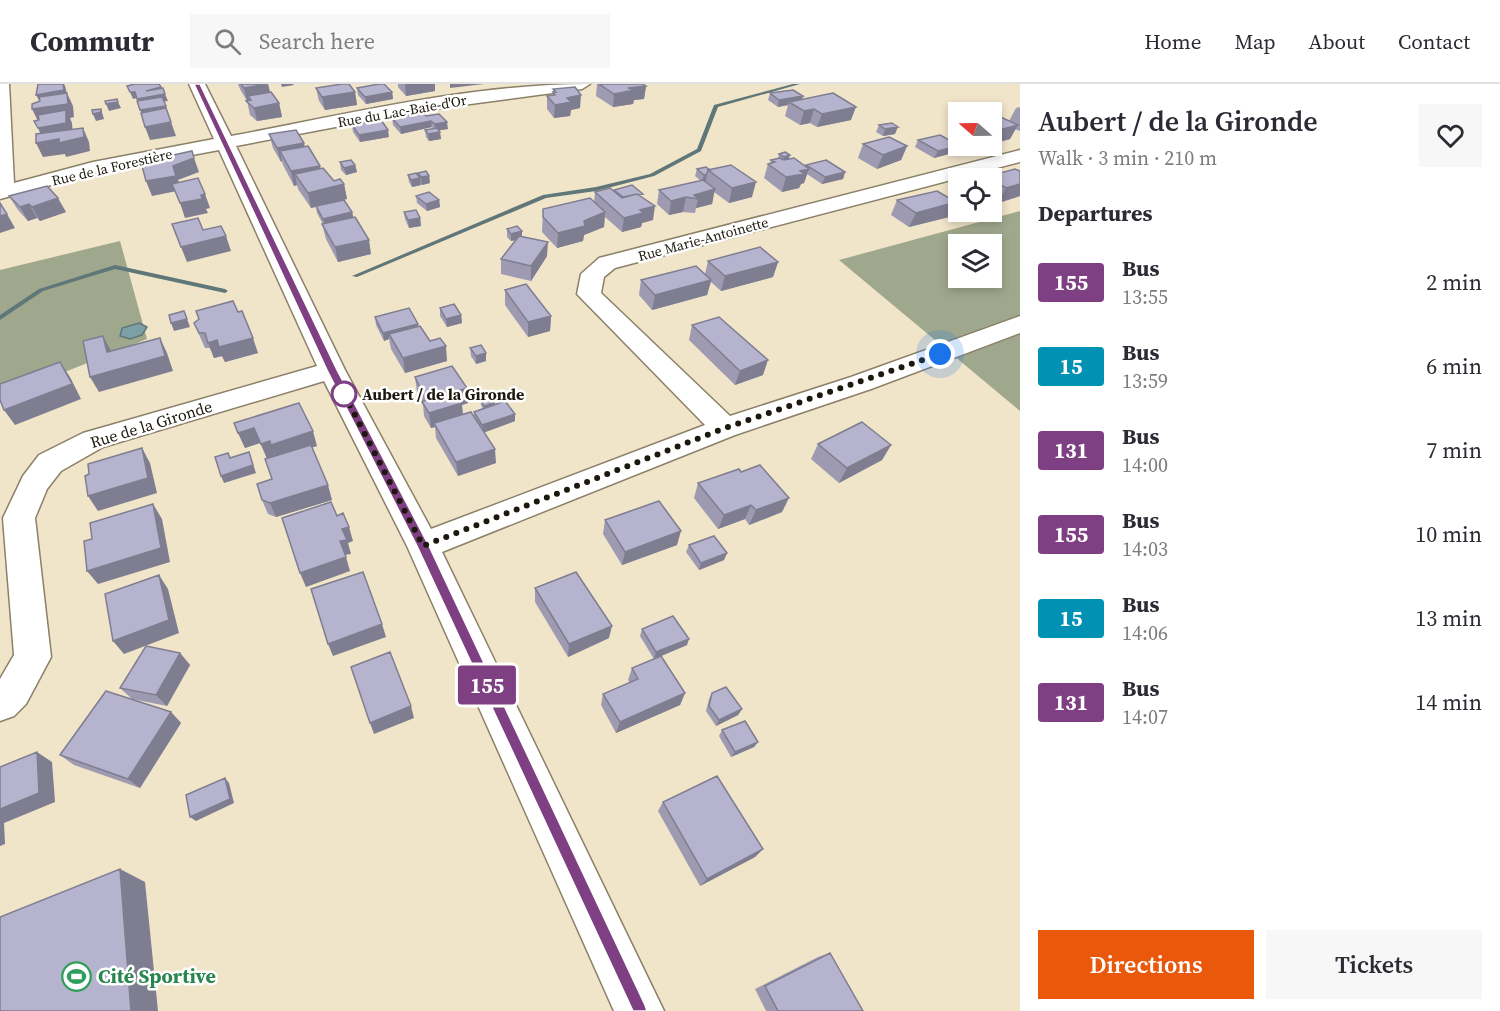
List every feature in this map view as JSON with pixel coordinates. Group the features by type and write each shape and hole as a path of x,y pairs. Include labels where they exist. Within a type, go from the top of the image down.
{"street":[{"path":"1,84 2,192"},
{"path":"197,84 332,370 423,546 639,1011"},
{"name":"Rue du Lac-Baie-d'Or","path":"224,143 443,102 582,84"},
{"name":"Rue de la Forestière","path":"2,192 93,168 224,143"},
{"name":"Rue Marie-Antoinette","path":"725,428 589,294 593,274 607,263 1020,156"},
{"path":"423,546 725,428 861,383 1020,324"},
{"name":"Rue de la Gironde","path":"0,703 13,692 33,657 19,518 34,484 50,463 93,440 332,370"}],"green space":[{"path":"1020,211 1020,411 839,260 979,222 1002,222 1002,216"},
{"path":"120,241 147,339 0,398 0,270"}],"water":[{"path":"139,323 147,327 142,335 130,339 120,336 122,328"}],"building":[{"path":"38,84 63,84 64,90 36,95"},
{"path":"159,84 161,87 146,91 163,88 165,94 137,99 135,92 130,92 127,86"},
{"path":"241,84 267,84 244,88"},
{"path":"349,84 355,92 322,97 316,88"},
{"path":"384,84 392,92 365,97 357,88"},
{"path":"599,84 643,84 646,86 628,88 635,90 614,94"},
{"path":"575,87 581,95 567,98 571,102 555,105 547,96 555,95 553,92 556,92 553,89"},
{"path":"793,90 803,96 779,100 770,93"},
{"path":"271,92 279,103 254,108 246,101 251,100 248,96"},
{"path":"67,93 68,104 32,109 32,104 40,101 39,97"},
{"path":"833,93 856,107 822,114 814,109 804,111 789,102"},
{"path":"162,97 166,106 140,110 137,101"},
{"path":"117,99 118,102 106,104 105,101"},
{"path":"166,108 171,122 145,127 141,113"},
{"path":"101,109 101,112 93,114 92,110"},
{"path":"66,110 66,123 38,128 34,121 39,120 38,115"},
{"path":"422,112 426,116 439,114 447,122 435,124 431,121 400,127 392,118"},
{"path":"1002,118 1018,125 1002,129"},
{"path":"381,120 388,130 359,135 352,125"},
{"path":"892,123 898,127 885,129 879,125"},
{"path":"83,128 84,137 59,143 59,139 36,143 36,134"},
{"path":"437,128 440,132 428,134 425,130"},
{"path":"296,130 304,143 277,148 269,134"},
{"path":"940,135 948,139 948,148 938,151 918,140"},
{"path":"889,137 907,146 883,155 863,144"},
{"path":"308,146 320,166 291,171 280,151"},
{"path":"192,151 194,158 173,166 176,176 146,181 141,162"},
{"path":"785,152 790,155 784,157 779,154"},
{"path":"780,158 784,160 794,158 809,169 800,171 804,174 786,177 768,164 775,162 771,160"},
{"path":"351,160 355,165 344,168 340,162"},
{"path":"826,160 845,172 825,177 806,165"},
{"path":"731,165 756,182 732,188 708,170"},
{"path":"706,167 710,170 704,175 697,169"},
{"path":"323,168 334,181 340,179 344,184 308,193 295,174"},
{"path":"1015,169 1020,171 1020,184 1006,188 1002,186 1002,172"},
{"path":"426,171 429,176 421,177 418,173"},
{"path":"416,173 420,178 411,180 408,175"},
{"path":"198,178 205,194 201,195 202,199 180,203 172,184"},
{"path":"703,180 715,189 694,195 698,199 686,197 671,201 659,190"},
{"path":"632,185 643,194 623,197 614,190"},
{"path":"47,186 58,198 32,207 29,204 20,207 9,196"},
{"path":"610,188 622,198 637,194 655,206 640,210 643,213 624,218 595,192"},
{"path":"937,191 948,197 948,204 916,213 897,200"},
{"path":"429,192 439,200 426,204 416,196"},
{"path":"590,198 605,212 584,221 585,226 558,233 543,217 543,209"},
{"path":"344,200 352,212 323,219 316,206"},
{"path":"0,203 7,214 0,216"},
{"path":"416,210 420,218 408,220 404,212"},
{"path":"355,217 369,240 335,247 322,224"},
{"path":"198,218 203,230 221,226 226,236 181,247 172,224"},
{"path":"517,226 522,231 511,234 507,229"},
{"path":"519,236 548,242 531,266 501,259"},
{"path":"760,247 778,262 725,276 708,261"},
{"path":"696,266 711,280 655,295 641,280"},
{"path":"526,284 551,316 528,322 505,290"},
{"path":"233,301 238,312 242,311 253,338 219,347 217,340 208,343 205,333 199,333 194,323 199,319 196,311"},
{"path":"454,304 461,315 446,319 440,308"},
{"path":"409,308 418,324 383,333 375,317"},
{"path":"184,311 187,319 171,323 169,315"},
{"path":"719,317 768,360 740,371 692,325"},
{"path":"420,326 430,341 440,338 446,346 403,358 389,334"},
{"path":"103,336 107,352 160,338 165,356 90,377 83,341"},
{"path":"481,345 486,353 476,356 470,348"},
{"path":"60,362 72,384 4,410 0,400 0,384"},
{"path":"452,366 467,388 455,392 462,403 429,413 422,402 426,400 415,377"},
{"path":"490,395 494,403 484,406 480,398"},
{"path":"505,401 515,414 482,425 474,412"},
{"path":"299,403 313,431 271,445 270,441 261,444 254,428 238,433 234,423"},
{"path":"471,412 495,449 456,462 434,423"},
{"path":"862,422 891,445 847,468 818,444"},
{"path":"311,445 328,485 270,503 262,500 257,484 272,479 265,459"},
{"path":"142,448 148,478 88,496 85,476 89,474 88,464"},
{"path":"249,452 253,465 221,476 215,457 228,453 230,458"},
{"path":"760,465 789,498 756,510 751,505 724,515 698,483 739,469 741,472"},
{"path":"659,501 681,531 625,552 605,520"},
{"path":"331,502 337,516 343,513 349,527 342,529 347,540 340,541 346,557 300,573 282,518"},
{"path":"153,504 161,548 87,571 84,541 92,539 90,523"},
{"path":"714,536 727,553 701,563 689,545"},
{"path":"363,572 382,624 328,644 311,589"},
{"path":"576,572 612,626 569,644 535,588"},
{"path":"159,575 169,620 113,641 105,594"},
{"path":"673,616 689,639 656,652 642,629"},
{"path":"146,646 180,653 156,695 120,688"},
{"path":"390,652 411,706 370,723 351,667"},
{"path":"661,656 685,693 620,722 603,694 638,679 632,668"},
{"path":"726,687 742,709 719,720 709,706 712,693"},
{"path":"106,691 171,712 128,779 60,755"},
{"path":"745,721 758,742 735,752 722,730"},
{"path":"37,752 39,793 0,809 0,767"},
{"path":"717,776 763,849 707,879 663,802"},
{"path":"225,778 230,799 190,817 186,795"},
{"name":"Cité Sportive","path":"120,869 131,1011 0,1011 0,917"},
{"path":"830,953 863,1011 778,1011 765,986"}],"waterway":[{"path":"355,276 545,196 596,189 652,175 699,150 716,106 798,84"},
{"path":"0,318 41,290 115,267 225,291"}],"bus line":[{"name":"155","path":"197,84 332,370 423,546 639,1011"}],"place":[{"name":"Aubert / de la Gironde","path":"344,394"},
{"name":"Cité Sportive","path":"77,976"}],"route":[{"path":"344,394 342,390 423,546 725,428 940,354"}]}
